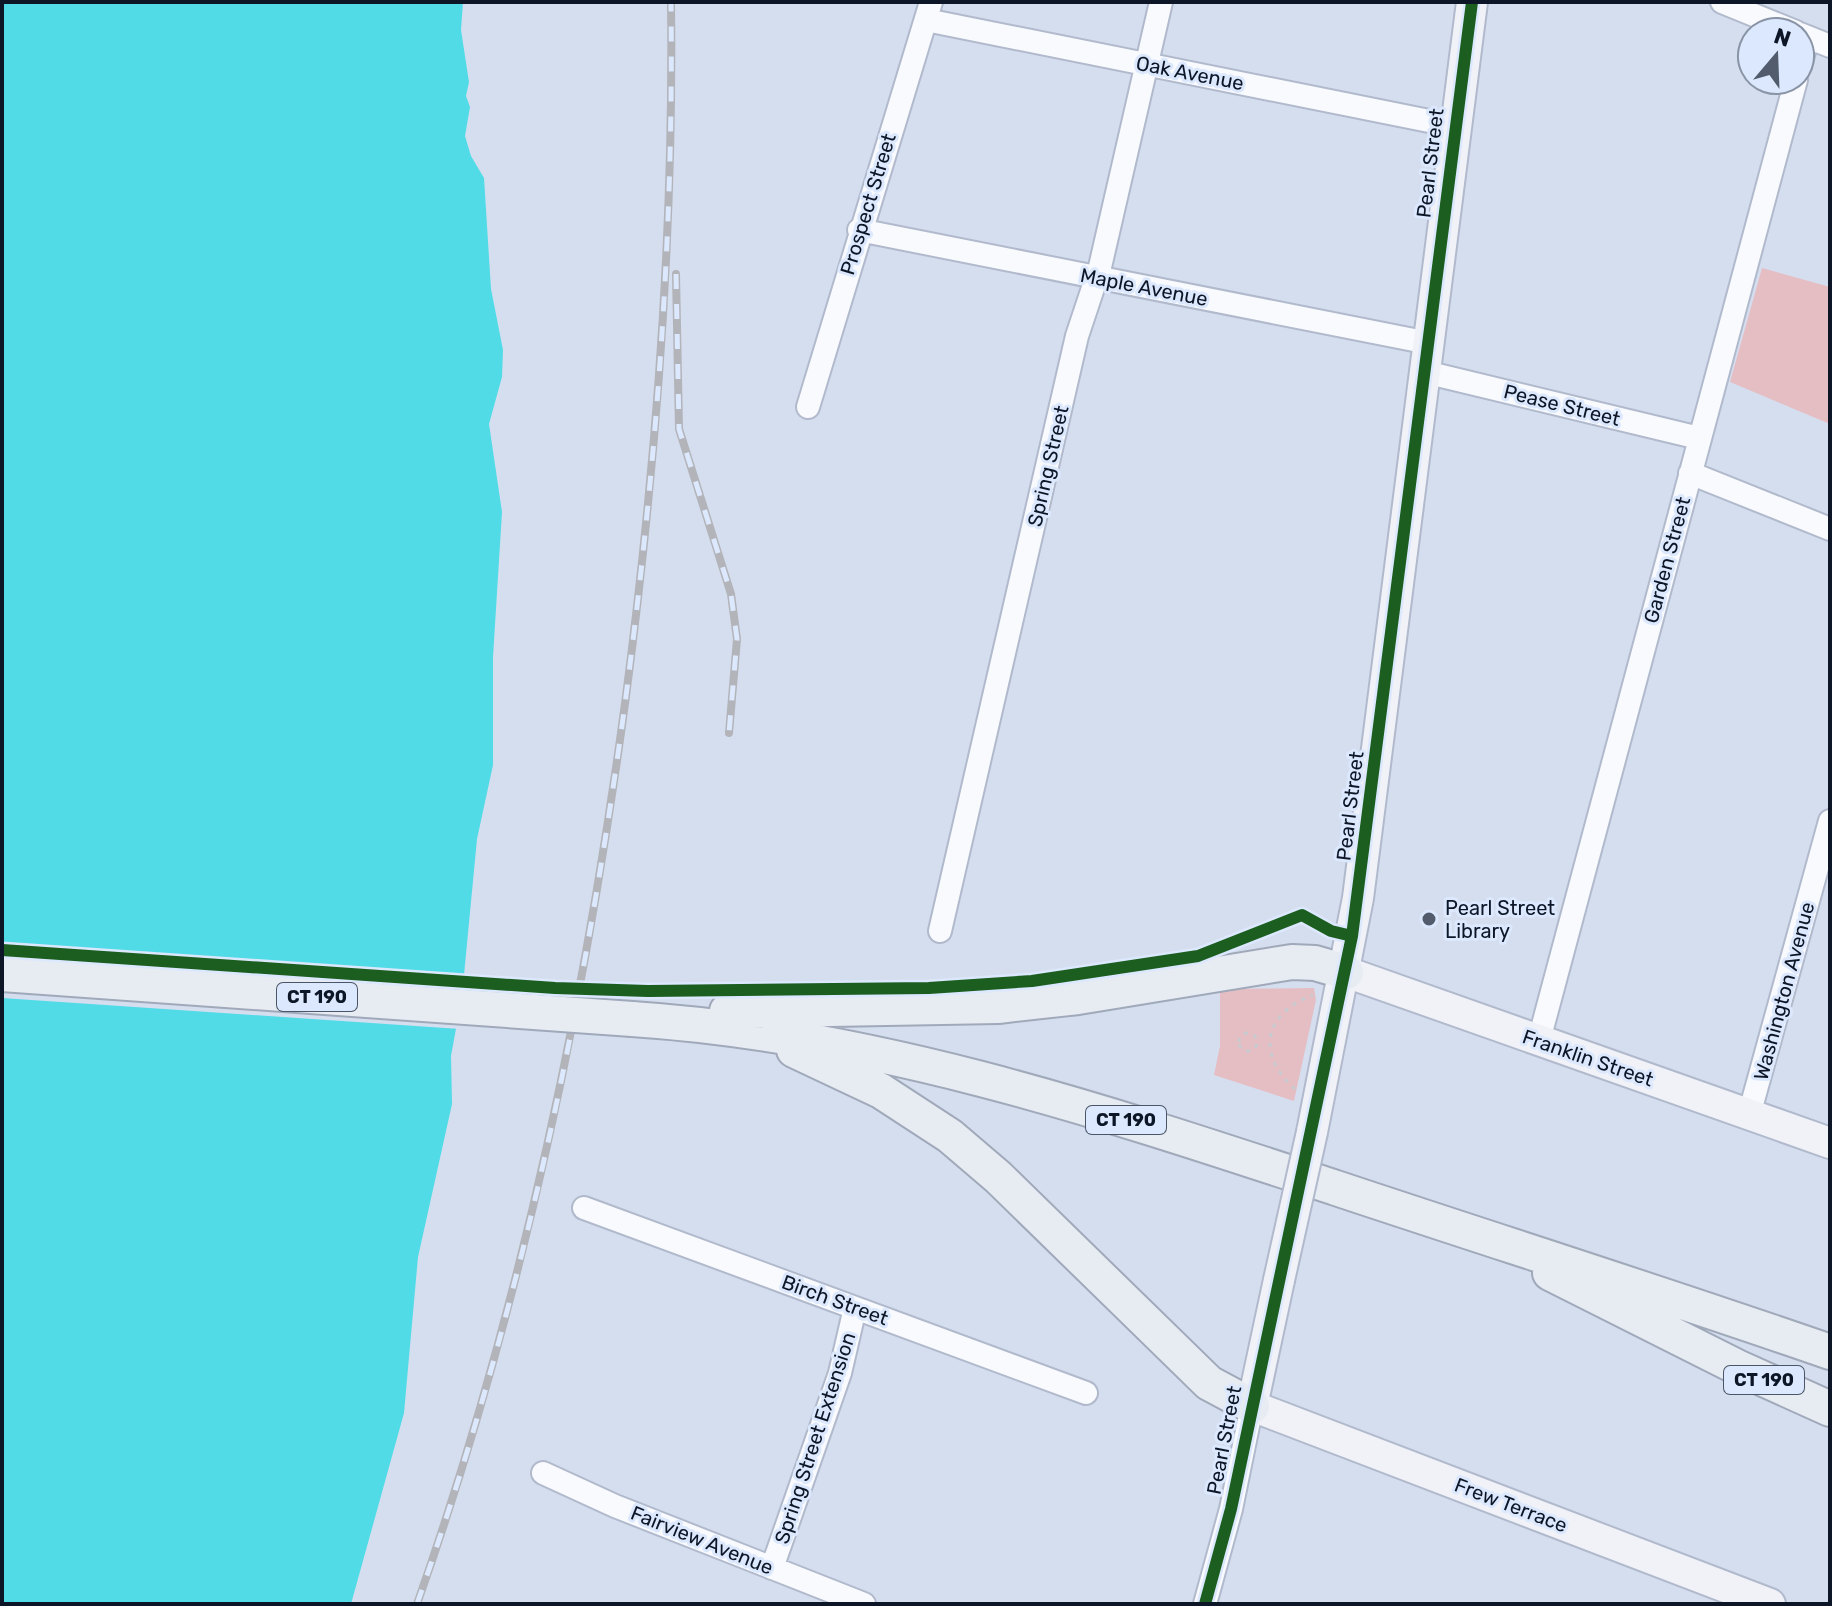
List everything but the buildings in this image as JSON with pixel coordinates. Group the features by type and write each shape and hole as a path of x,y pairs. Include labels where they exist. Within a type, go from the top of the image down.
{"main road":[{"path":"640,1020 698,1011 1011,1005 1292,962 1315,963 1346,972"},
{"name":"CT 190","path":"2,974 640,1020 758,1032 900,1057 1041,1093 1599,1273 1830,1352"},
{"path":"758,1032 881,1091 932,1122 998,1177 1209,1383 1252,1406"},
{"name":"CT 190","path":"1486,1238 1724,1361 1830,1409"}],"street":[{"name":"Spring Street","path":"940,931 1077,336 1096,278 1161,2"},
{"name":"Pearl Street","path":"1205,1604 1231,1509 1346,972 1472,2"},
{"path":"1722,2 1757,16"},
{"name":"Oak Avenue","path":"928,11 1146,65 1454,126"},
{"name":"Prospect Street","path":"808,407 859,230 928,11"},
{"name":"Garden Street","path":"1539,1040 1792,96"},
{"name":"Maple Avenue","path":"859,230 1096,278 1427,358"},
{"name":"Pease Street","path":"1427,358 1699,438"},
{"path":"1690,473 1830,529"},
{"name":"Washington Avenue","path":"1749,1115 1823,879 1830,821"},
{"name":"Franklin Street","path":"1346,972 1830,1143"},
{"name":"Birch Street","path":"584,1208 1086,1393"},
{"name":"Spring Street Extension","path":"772,1568 840,1373 855,1308"},
{"name":"Frew Terrace","path":"1252,1406 1770,1604"},
{"name":"Fairview Avenue","path":"543,1473 864,1604"}],"path":[{"path":"1298,1092 1274,1065 1269,1046 1275,1025 1283,1013 1308,997 1319,995"},
{"path":"1250,1032 1256,1036 1257,1043 1253,1050 1246,1051 1240,1047 1239,1040 1243,1034 1250,1032"},
{"path":"1257,1043 1269,1046"}],"shaded area":[{"path":"1762,268 1830,287 1830,424 1730,382"},
{"path":"1314,988 1316,1000 1294,1101 1214,1075 1220,1046 1220,989"}],"water":[{"path":"2,2 463,2 461,30 469,82 466,96 470,107 465,136 471,156 484,178 491,289 503,350 502,377 489,424 502,512 493,657 493,765 477,839 462,996 451,1056 452,1104 418,1257 404,1413 351,1604 2,1604"}],"pier":[{"path":"2,945 467,978 466,997 460,1029 2,998"}],"railway":[{"path":"417,1604 488,1381 518,1269 569,1041 610,811 637,610 661,350 669,176 671,2"},
{"path":"676,274 679,429 731,594 737,639 729,733"}],"cycle path":[{"path":"1205,1604 1231,1509 1352,936 1472,2"},
{"path":"2,950 555,988 648,991 929,988 1032,981 1198,956 1302,915 1331,931 1352,936"}],"place":[{"name":"Pearl Street Library","path":"1429,919"}]}
